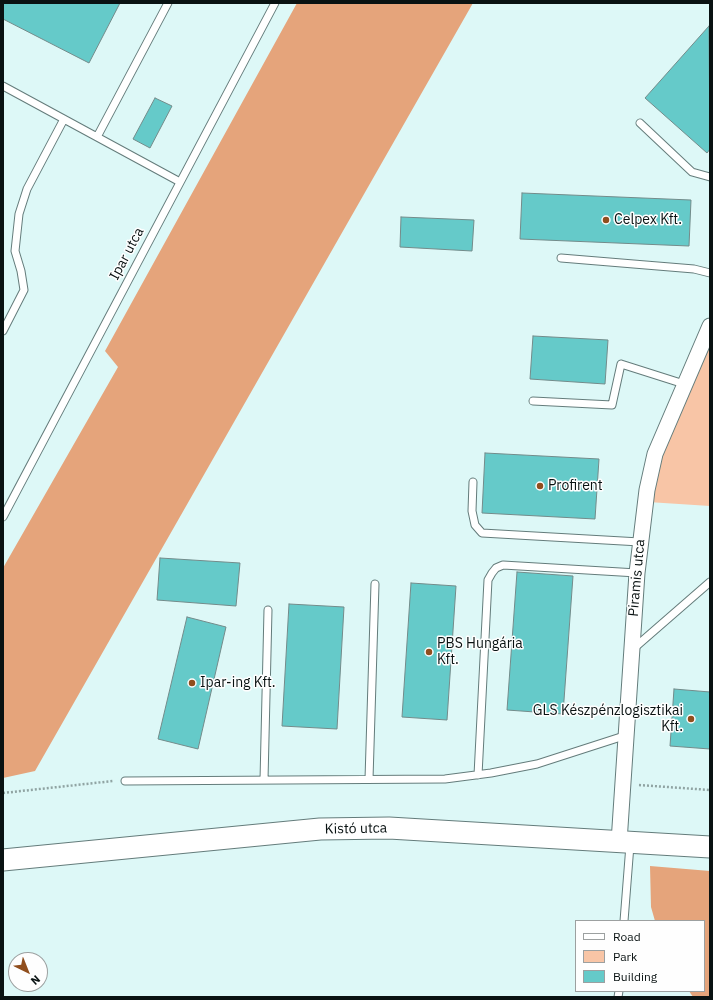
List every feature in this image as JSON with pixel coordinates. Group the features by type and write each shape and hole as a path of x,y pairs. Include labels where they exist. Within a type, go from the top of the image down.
{"street":[{"name":"Piramis utca","path":"624,842 624,784 632,651 637,573 646,490 655,454 710,326"},
{"name":"Kistó utca","path":"3,860 320,829 389,828 710,848"}],"lane":[{"path":"97,137 168,3"},
{"name":"Ipar utca","path":"3,517 276,3"},
{"path":"3,86 180,182"},
{"path":"3,331 24,290 21,271 14,251 19,214 27,189 64,119"},
{"path":"640,123 692,172 710,177"},
{"path":"561,258 694,270 710,273"},
{"path":"533,401 612,405 621,364 684,384"},
{"path":"473,482 472,511 475,524 482,533 640,542"},
{"path":"478,774 488,580 492,573 496,568 503,565 637,573"},
{"path":"632,651 710,582"},
{"path":"369,779 374,584"},
{"path":"264,780 268,610"},
{"path":"125,781 445,778 537,764 627,735"},
{"path":"624,842 624,920"}],"path":[{"path":"3,793 104,781 125,781"},
{"path":"624,784 710,790"}],"green space":[{"path":"710,332 710,506 648,502 648,490"}],"shaded area":[{"path":"297,3 473,3 35,771 3,778 3,568 118,367 105,351"},
{"path":"650,866 710,871 710,997 693,997 690,992 705,992 705,920 655,920 651,907"}],"building":[{"path":"3,3 120,3 89,63 3,19"},
{"path":"709,26 710,149 707,153 645,98"},
{"path":"155,98 172,106 150,148 133,139"},
{"name":"Celpex Kft.","path":"522,193 691,200 689,246 520,239"},
{"path":"401,217 474,220 472,251 400,247"},
{"path":"533,336 608,340 605,384 530,379"},
{"name":"Profirent","path":"485,453 599,459 595,519 482,513"},
{"path":"160,558 240,563 236,606 157,600"},
{"path":"517,572 573,576 563,714 507,710"},
{"name":"PBS Hungária Kft.","path":"411,583 456,586 447,720 402,717"},
{"path":"289,604 344,607 337,729 282,726"},
{"name":"Ipar-ing Kft.","path":"187,617 226,627 198,749 158,739"},
{"name":"GLS Készpénzlogisztikai Kft.","path":"674,689 710,692 710,749 670,746"}],"place":[{"name":"Celpex Kft.","path":"606,220"},
{"name":"Profirent","path":"540,486"},
{"name":"PBS Hungária Kft.","path":"429,652"},
{"name":"Ipar-ing Kft.","path":"192,683"},
{"name":"GLS Készpénzlogisztikai Kft.","path":"691,719"}]}
